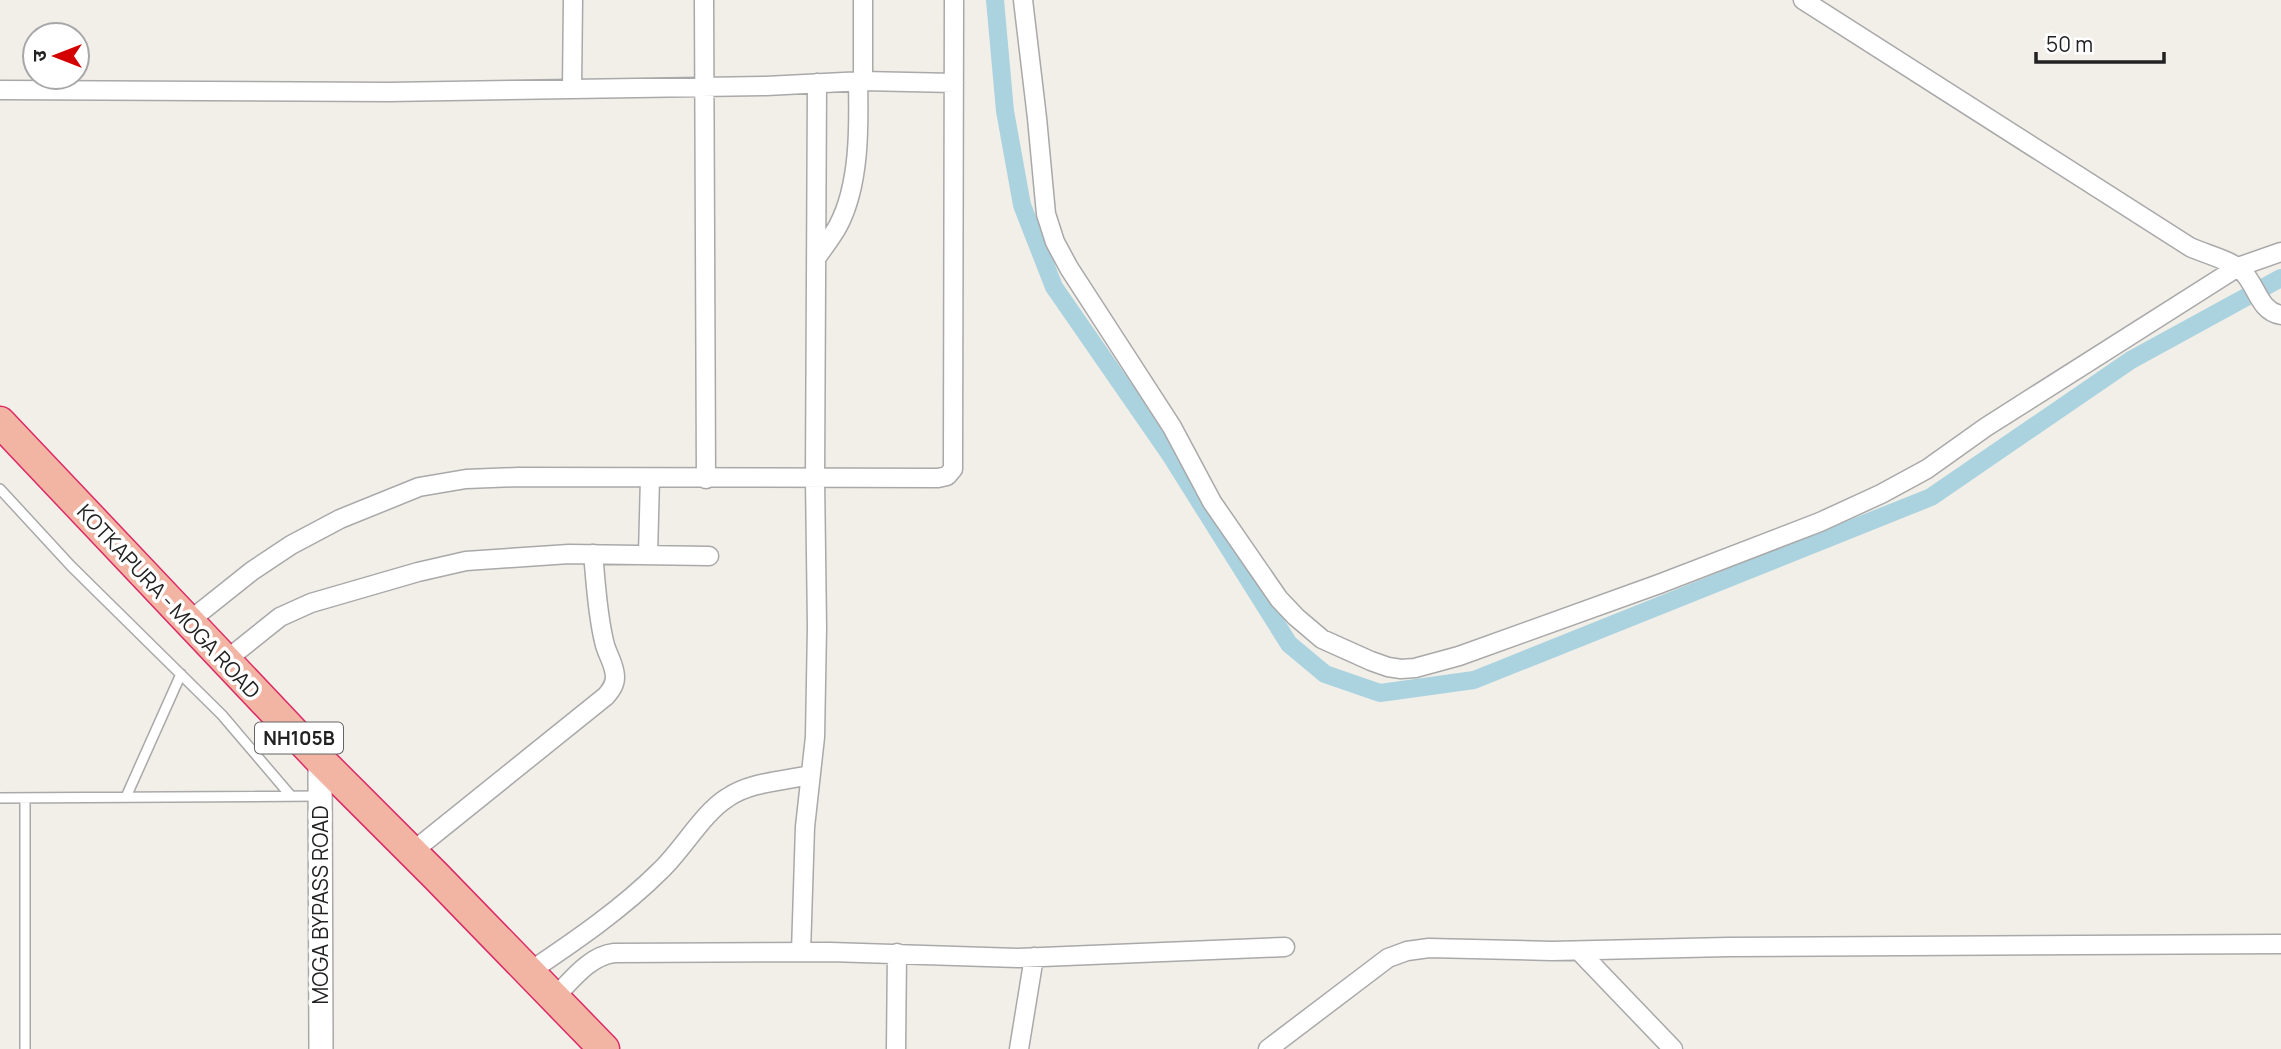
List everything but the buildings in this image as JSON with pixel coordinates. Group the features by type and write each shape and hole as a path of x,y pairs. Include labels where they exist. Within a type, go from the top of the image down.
{"highway":[{"name":"KOTKAPURA - MOGA ROAD","path":"0,422 320,760 604,1049"}],"street":[{"path":"572,88 573,0"},
{"path":"704,0 706,479"},
{"path":"848,0 863,23"},
{"path":"816,258 839,225 858,150 863,0"},
{"path":"188,622 252,571 292,545 340,519 419,487 466,479 518,477 815,480 947,476 953,469 954,0"},
{"path":"1023,0 1046,214 1059,250 1172,427 1212,502 1279,599 1322,639 1388,667 1415,668 1459,656 1821,522 1927,469 1986,427 2242,271 2281,252"},
{"path":"1803,0 2190,247 2242,271 2268,310 2281,315"},
{"path":"0,90 388,92 703,87 861,81 954,83"},
{"path":"801,952 805,827 814,737 817,627 817,83"},
{"path":"648,555 650,478"},
{"path":"412,852 606,696 613,687 614,669 602,635 593,554"},
{"path":"225,660 280,617 311,603 379,582 466,561 508,556 593,554 709,556"},
{"name":"MOGA BYPASS ROAD","path":"320,760 321,1049"},
{"path":"529,972 582,936 660,871 684,846 710,812 726,798 756,786 810,775"},
{"path":"1268,1049 1388,958 1407,951 1429,948 1579,951 2281,944"},
{"path":"554,998 595,959 604,954 801,952 1034,957 1285,947"},
{"path":"1579,951 1673,1049"},
{"path":"896,1049 897,953"},
{"path":"1019,1049 1034,957"}],"lane":[{"path":"0,489 72,566 222,715 292,796"},
{"path":"126,797 181,674"},
{"path":"0,798 320,796"},
{"path":"25,798 25,1049"}],"waterway":[{"path":"995,0 1005,111 1022,205 1054,287 1171,456 1289,644 1325,674 1380,693 1474,680 1931,497 2131,360 2281,278"}]}
